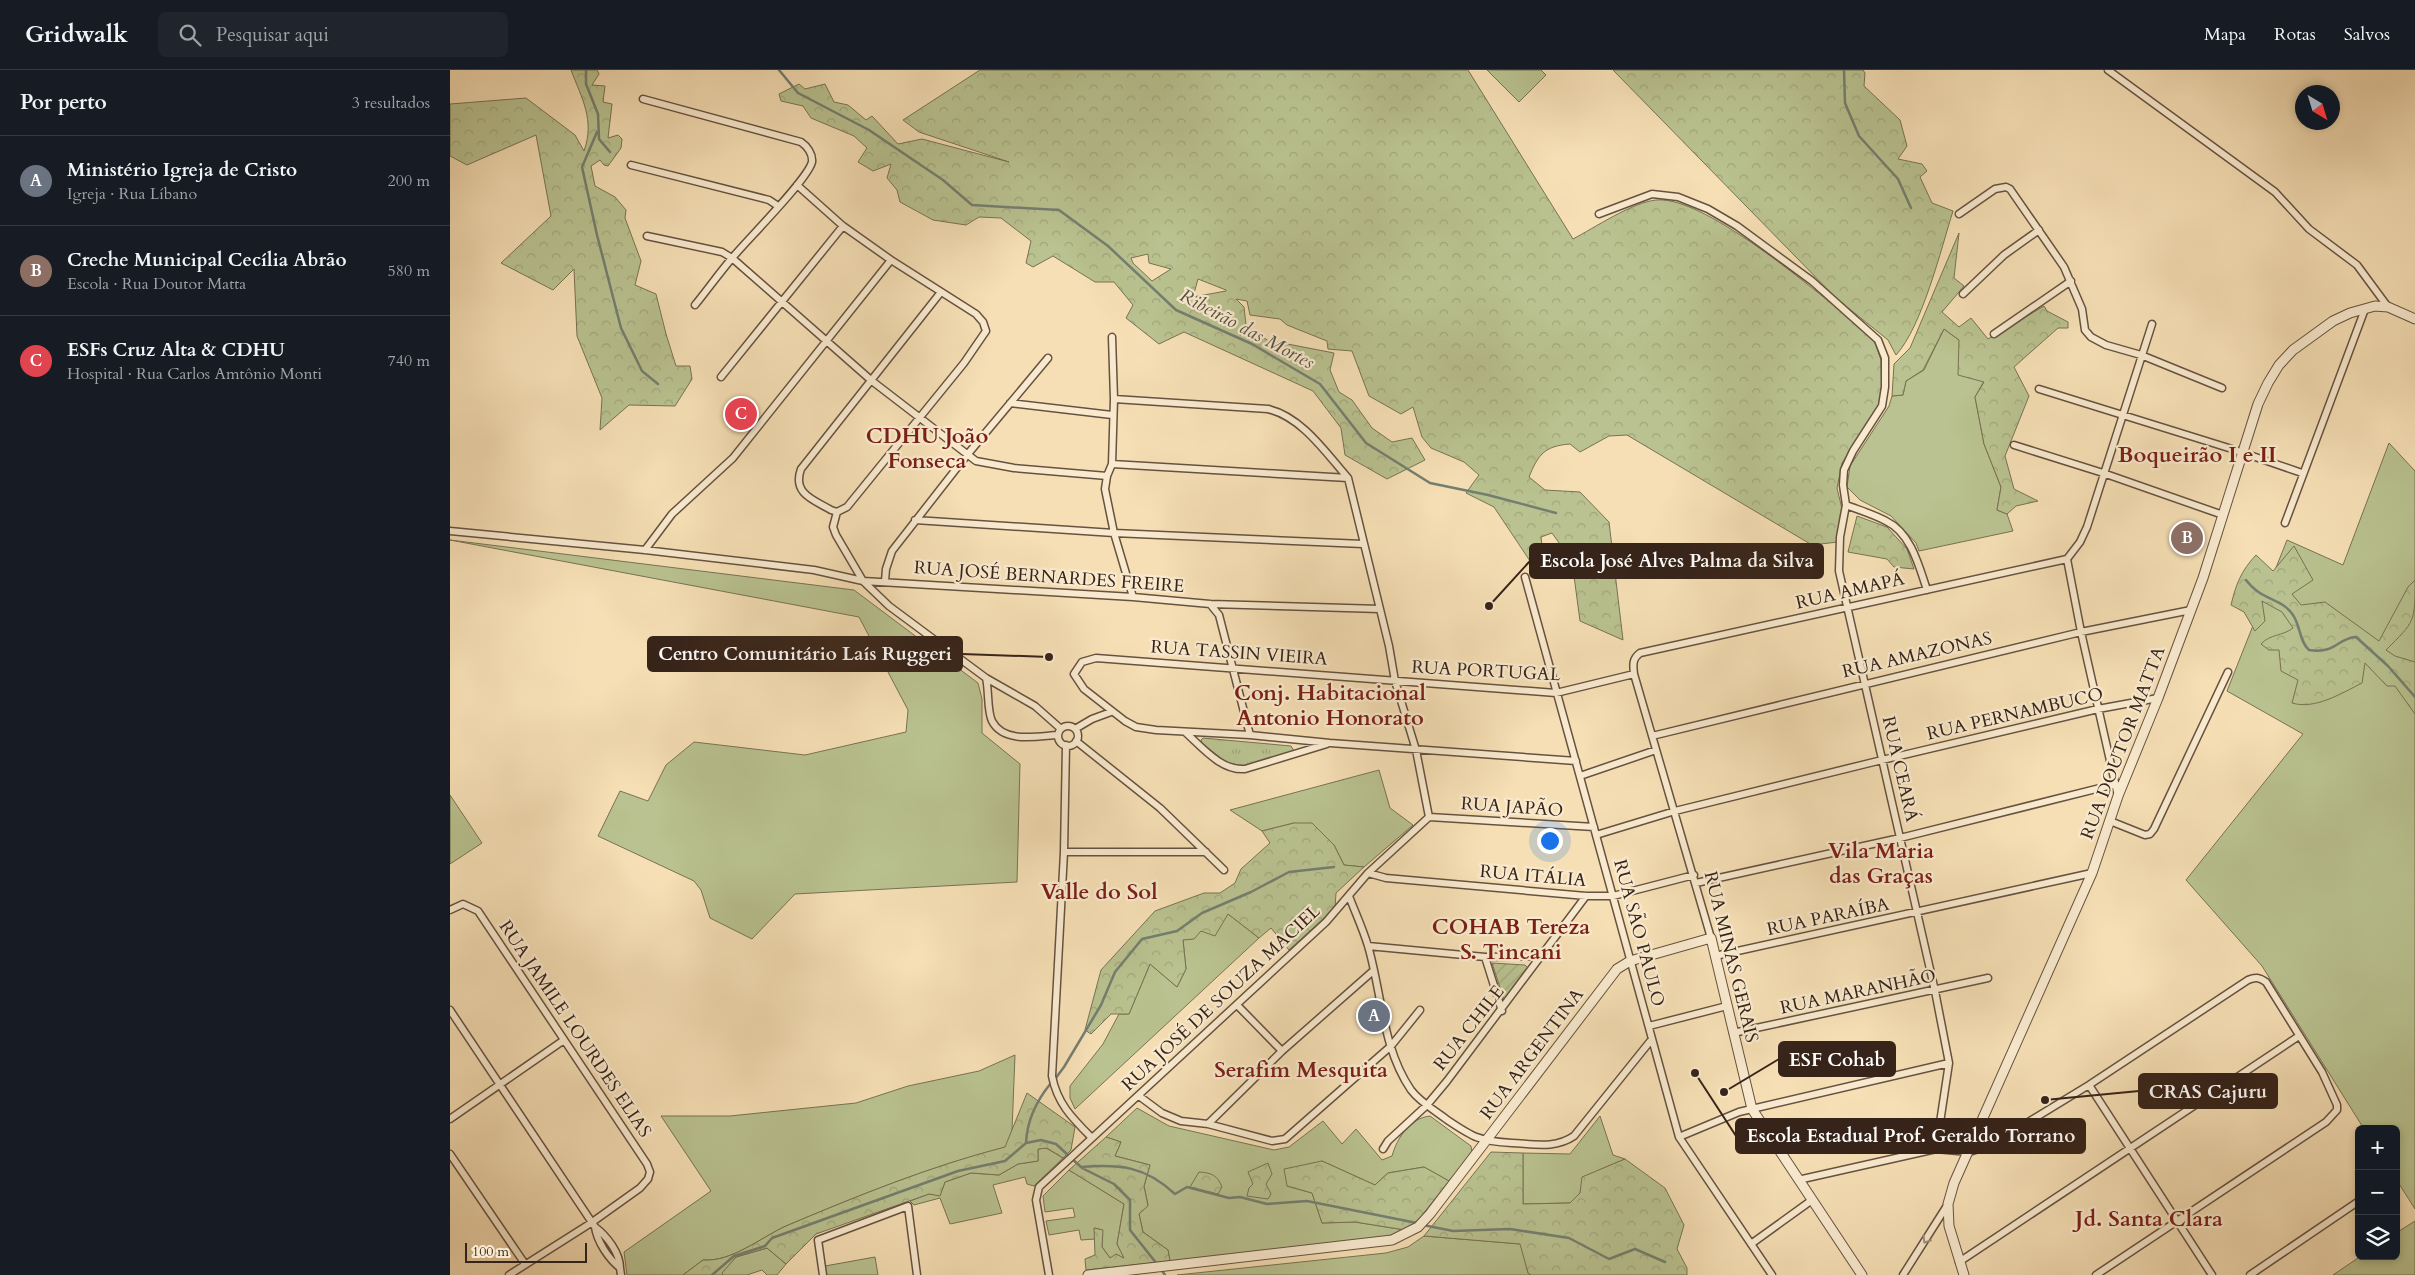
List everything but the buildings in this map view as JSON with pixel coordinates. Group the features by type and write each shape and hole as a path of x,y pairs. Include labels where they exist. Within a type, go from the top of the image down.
{"street":[{"path":"2108,70 2275,192 2309,229 2357,265 2388,307"},
{"path":"643,100 801,142 810,152 812,162 797,185 732,258 696,306"},
{"path":"631,165 769,200 778,206"},
{"path":"797,185 843,226 891,260 976,314 983,322 986,331 982,339 920,417 839,511 833,527 836,535 863,581 889,606 986,678 1035,706 1059,732 1060,741 1066,746"},
{"path":"1959,214 1995,189 2006,187 2010,189 2039,230 2071,281 2082,309 2085,330 2092,337 2106,345 2141,355 2222,388"},
{"name":"RUA CEARÁ","path":"1599,214 1652,194 1678,197 1708,209 1738,226 1812,280 1878,340 1885,358 1882,406 1853,451 1844,470 1843,485 1846,505 1840,537 1839,571 1935,991 1949,1063 1936,1149"},
{"path":"721,377 843,226"},
{"path":"1963,294 2004,255 2039,230"},
{"path":"646,236 722,252 732,258 872,380 976,461 993,465 1106,476"},
{"path":"644,550 672,514 733,458 891,260"},
{"path":"1994,334 2071,281"},
{"path":"839,511 807,496 799,486 798,476 801,469 941,292"},
{"name":"RUA DOUTOR MATTA","path":"1964,1275 1949,1226 1948,1204 1954,1183 2092,873 2118,796 2191,610 2224,515 2258,404 2279,365 2292,350 2333,321 2375,306 2388,307 2415,319"},
{"path":"2285,523 2365,308"},
{"path":"2118,796 2081,632 2068,559 2080,542 2087,527 2121,415 2152,324"},
{"path":"1112,337 1114,399 1112,415 1112,464 1106,476 1105,489 1114,533 1133,597"},
{"path":"885,581 886,569 892,551 967,455 1048,358"},
{"path":"2040,389 2243,452 2302,474"},
{"path":"1114,399 1268,408 1282,412 1322,447 1348,478 1389,646 1395,681 1416,750 1429,817"},
{"path":"1010,403 1112,415"},
{"path":"2014,445 2103,473 2224,515"},
{"path":"1112,464 1348,478"},
{"path":"1846,505 1888,521 1904,536 1916,556 1926,590"},
{"path":"915,520 1114,533 1363,544"},
{"name":"RUA JOSÉ BERNARDES FREIRE","path":"450,530 814,570 863,581 1133,597 1210,604 1380,609"},
{"name":"RUA AMAPÁ","path":"1634,674 1633,664 1640,653 2068,559"},
{"name":"RUA SÃO PAULO","path":"1525,577 1679,1137 1770,1274"},
{"path":"1210,604 1219,616 1250,735"},
{"name":"RUA AMAZONAS","path":"1652,736 1864,683 2081,632 2191,610"},
{"name":"RUA TASSIN VIEIRA","path":"1111,712 1077,681 1074,674 1082,662 1096,658 1395,681"},
{"path":"2110,821 2144,835 2150,834 2154,829 2228,672"},
{"name":"RUA PORTUGAL","path":"1395,681 1556,693 1634,674"},
{"name":"RUA MINAS GERAIS","path":"1634,674 1694,875 1752,1109 1862,1275"},
{"path":"986,678 992,720 998,729 1020,738 1059,732 1069,726 1075,730"},
{"name":"RUA PERNAMBUCO","path":"1675,811 2098,709 2158,698"},
{"path":"1075,730 1092,719 1111,712 1136,727 1576,761"},
{"path":"1075,730 1076,741 1160,808 1224,870"},
{"path":"1185,732 1208,753 1234,770 1273,761 1330,743"},
{"path":"1066,746 1076,741"},
{"path":"1066,746 1064,852 1052,1076 1055,1091 1062,1105 1091,1137"},
{"path":"1580,776 1656,750"},
{"path":"1696,883 1900,838 2116,784"},
{"path":"1596,835 1675,811"},
{"name":"RUA JAPÃO","path":"1429,817 1594,828"},
{"name":"RUA JOSÉ DE SOUZA MACIEL","path":"1049,1275 1036,1200 1039,1187 1326,922 1368,873 1429,817"},
{"path":"1064,852 1206,852"},
{"name":"RUA ITÁLIA","path":"1368,873 1386,878 1586,896 1613,896 1694,875"},
{"name":"RUA PARAÍBA","path":"1715,956 2092,873"},
{"path":"1349,896 1368,946 1391,1046 1412,1091 1427,1105 1470,1135 1486,1142 1560,1144 1574,1136 1652,1039"},
{"name":"RUA CHILE","path":"1383,1149 1394,1134 1427,1105 1502,1011 1586,896"},
{"name":"RUA JAMILE LOURDES ELIAS","path":"450,910 463,904 478,911 647,1164 650,1172 648,1179 640,1188 593,1225"},
{"name":"RUA ARGENTINA","path":"1088,1275 1126,1273 1344,1247 1392,1240 1406,1235 1430,1214 1617,969 1630,961 1711,938"},
{"path":"1368,946 1485,957 1542,956"},
{"path":"1485,957 1502,1011"},
{"path":"1208,1124 1282,1052 1373,971"},
{"path":"1798,1180 1936,1149 1969,1152 2002,1140 2248,980 2256,977 2266,982 2322,1072 2337,1105 2337,1110 2326,1122 2096,1275"},
{"name":"RUA MARANHÃO","path":"1733,1033 1935,991 1988,978"},
{"path":"1237,1004 1282,1052"},
{"path":"1649,1026 1727,1006"},
{"path":"450,1010 593,1225 596,1236 620,1271"},
{"path":"1139,1096 1162,1113 1181,1121 1208,1124 1272,1141 1285,1139 1391,1046 1420,1010"},
{"path":"1959,1262 2299,1036"},
{"path":"450,1119 564,1040"},
{"path":"1679,1137 1739,1112 1949,1063"},
{"path":"2089,1085 2212,1275"},
{"path":"450,1154 525,1264"},
{"path":"1751,1244 1812,1200"},
{"path":"1904,1275 1948,1204"},
{"path":"2250,1275 2355,1204"},
{"path":"823,1275 818,1240 908,1206 917,1275"},
{"path":"509,1275 593,1225"}],"green space":[{"path":"571,70 597,70 599,74 592,85 605,86 603,102 612,104 608,138 618,135 622,139 621,148 608,166 604,165 600,160 591,166 595,186 615,197 626,210 625,218 641,261 635,285 656,294 676,366 690,366 692,379 675,406 629,405 600,430 602,398 577,336 574,269 553,290 501,263 551,216 536,135 467,165 450,156 450,104 526,98 575,135 584,151 587,140 588,119 583,100"},
{"path":"980,70 1468,70 1573,239 1636,205 1656,200 1678,203 1705,214 1766,253 1869,334 1876,345 1881,360 1882,403 1842,463 1837,488 1843,513 1838,542 1812,545 1627,435 1609,436 1580,452 1570,444 1554,447 1539,457 1529,477 1545,490 1580,492 1609,522 1623,640 1580,621 1572,561 1552,533 1541,537 1544,561 1532,564 1494,507 1466,493 1479,475 1464,462 1431,448 1422,437 1413,407 1401,414 1369,396 1352,351 1328,349 1327,341 1287,325 1280,319 1250,315 1247,301 1236,299 1244,307 1246,325 1267,340 1334,353 1330,370 1339,392 1352,400 1372,428 1392,442 1412,438 1425,460 1387,479 1345,455 1341,428 1313,391 1184,332 1159,344 1126,318 1133,305 1114,282 1095,282 1053,256 1033,267 1026,263 1031,241 1001,218 979,217 966,225 933,220 900,202 897,190 887,178 891,164 873,171 858,162 867,148 854,136 811,118 803,106 781,101 779,94 799,84 805,89 825,84 834,102 848,105 866,120 872,116 898,144 922,139 1009,162 919,132 903,120","holes":["1148,254 1149,263 1171,269 1152,281 1133,263 1131,258","1198,279 1226,290 1226,291 1193,297"]},
{"path":"1487,70 1541,70 1546,75 1519,102"},
{"path":"1613,70 1863,70 1865,73 1864,86 1900,120 1907,146 1898,159 1922,164 1927,171 1920,177 1932,203 1953,211 1930,287 1914,326 1896,355 1888,340 1836,298"},
{"path":"1959,233 1954,278 1964,286 1942,312 1959,327 1971,318 1988,339 2044,306 2047,311 2068,322 2068,328 2058,328 2014,367 2029,396 2005,456 2014,489 2038,501 2016,506 2007,514 1997,510 2001,487 1984,444 1975,397 1984,382 1958,375 1959,340 1944,329 1923,370 1906,381 1903,395 1892,396 1894,364 1910,348"},
{"path":"1944,329 1959,340 1984,381 1975,397 1984,444 2001,487 1997,510 2007,514 2013,531 1919,551 1916,543 1891,516 1860,500 1847,487 1850,466 1889,406 1892,396 1903,395 1906,381 1924,370"},
{"path":"2389,443 2415,471 2415,1209 2400,1185 2400,1125 2361,1125 2262,966 2186,880 2303,734 2227,691 2287,540 2343,565"},
{"path":"1857,516 1887,527 1907,549 1914,569 1894,567 1887,559 1848,552"},
{"path":"450,540 854,590 978,683 982,699 982,733 1020,764 1017,882 795,894 752,939 710,918 701,890 694,881 598,836 620,791 648,801 666,765 694,742 805,755 906,732 908,710 859,617"},
{"path":"2294,546 2313,580 2292,594 2301,605 2325,602 2379,641 2408,587 2415,580 2415,605 2411,620 2403,633 2386,650 2395,656 2415,662 2415,714 2395,686 2387,686 2365,663 2362,683 2337,696 2319,702 2301,705 2292,703 2298,680 2281,671 2279,650 2269,650 2261,644 2268,638 2293,628 2282,612 2262,601 2265,621 2255,631 2244,612 2231,605 2240,578 2256,555 2273,571"},
{"path":"1203,738 1291,746 1294,751 1239,768 1232,767 1202,743 1201,740"},
{"path":"1379,770 1390,808 1413,825 1364,867 1344,865 1334,845 1294,823 1262,831 1230,810"},
{"path":"450,795 482,843 450,864"},
{"path":"1294,823 1312,823 1334,845 1344,865 1364,867 1336,893 1335,908 1289,950 1271,928 1259,938 1228,914 1215,936 1201,931 1194,939 1183,940 1186,969 1177,987 1150,964 1129,1014 1111,1014 1091,1034 1085,1030 1101,970 1155,911 1204,893 1220,893 1235,883 1241,869 1270,843 1262,831"},
{"path":"1228,914 1259,938 1075,1109 1070,1098 1070,1086 1103,1044 1119,1014 1129,1014 1150,964 1177,987 1186,969 1183,940"},
{"path":"1492,963 1525,965 1528,968 1528,972 1505,1003"},
{"path":"1015,1055 1012,1131 1006,1147 922,1172 867,1193 786,1226 735,1253 714,1260 703,1260 683,1275 627,1275 624,1252 711,1191 661,1116 730,1116 856,1103 908,1086 979,1071"},
{"path":"1027,1093 1075,1127 1071,1150 1063,1158 1047,1148 1038,1149 1038,1161 1018,1164 999,1175 971,1173 945,1182 940,1196 929,1194 816,1234 786,1264 767,1248 736,1257 722,1273 723,1275 683,1275 703,1260 714,1260 735,1253 786,1226 867,1193 922,1172 1005,1147"},
{"path":"1137,1108 1169,1126 1274,1150 1289,1147 1323,1121 1342,1144 1356,1129 1382,1160 1392,1156 1397,1142 1405,1130 1416,1121 1430,1116 1471,1146 1472,1153 1449,1181 1424,1167 1388,1173 1375,1185 1322,1161 1287,1186 1312,1193 1322,1223 1355,1222 1405,1230 1387,1238 1170,1261 1168,1250 1143,1232 1139,1214 1148,1205 1144,1186 1150,1165 1115,1156 1121,1142 1106,1137"},
{"path":"1600,1116 1613,1155 1625,1159 1583,1177 1580,1193 1570,1203 1523,1204 1523,1153 1570,1154"},
{"path":"1106,1137 1121,1142 1115,1156 1150,1165 1144,1186 1148,1206 1139,1214 1143,1232 1168,1250 1170,1261 1086,1270 1085,1259 1095,1255 1094,1228 1103,1230 1102,1247 1110,1258 1116,1254 1124,1258 1117,1244 1124,1204 1069,1170"},
{"path":"1046,1148 1063,1158 1034,1186 1027,1184 1025,1177 993,1185 1002,1213 950,1224 940,1198 914,1205 910,1201 929,1194 940,1195 945,1182 971,1173 999,1175 1018,1164 1038,1161 1038,1149"},
{"path":"1491,1152 1523,1153 1523,1204 1570,1203 1580,1193 1582,1177 1625,1159 1665,1188 1684,1225 1677,1249 1687,1268 1687,1275 1531,1275 1528,1273 1520,1244 1424,1236"},
{"path":"1322,1161 1375,1185 1388,1173 1424,1167 1449,1181 1419,1219 1405,1230 1355,1222 1322,1223 1312,1193 1287,1186 1284,1169"},
{"path":"1268,1163 1272,1174 1266,1184 1271,1194 1268,1199 1247,1196 1249,1188 1253,1184 1248,1172"},
{"path":"1069,1170 1124,1204 1117,1244 1125,1259 1110,1258 1102,1247 1102,1230 1095,1228 1095,1239 1081,1240 1079,1230 1049,1235 1046,1221 1075,1217 1073,1208 1045,1212 1043,1196"},
{"path":"1199,1172 1216,1177 1222,1187 1218,1194 1190,1187"},
{"path":"2415,1221 2415,1275 2333,1275 2355,1260 2400,1260 2400,1230"},
{"path":"1424,1236 1521,1244 1528,1273 1531,1275 1177,1275 1386,1253 1408,1247"},
{"path":"767,1248 786,1264 777,1275 767,1275 762,1270 747,1275 723,1275 721,1273 736,1257"},
{"path":"875,1257 878,1275 826,1275 825,1266"}],"waterway":[{"path":"586,70 586,84 598,114 599,139 610,152"},
{"name":"Ribeirão das Mortes","path":"779,70 798,93 869,130 943,180 972,205 1059,210 1108,246 1176,310 1252,344 1320,384 1366,443 1430,483 1488,495 1556,513"},
{"path":"1844,70 1845,103 1859,136 1898,179 1911,208"},
{"path":"597,132 582,167 597,235 621,328 642,371 658,384"},
{"path":"2246,580 2257,591 2290,611 2296,620 2303,642 2309,650 2325,650 2356,637 2388,666 2415,697"},
{"path":"1055,1079 1101,1005 1115,972 1142,939 1177,931 1202,913 1251,892 1289,872 1334,867"},
{"path":"1026,1143 1028,1126 1034,1111 1041,1096 1051,1083"},
{"path":"712,1275 734,1256 765,1246 772,1238 958,1171 1005,1161 1026,1143 1041,1140 1056,1144 1081,1167 1108,1166 1142,1172 1175,1194 1187,1187 1229,1198 1240,1197 1267,1204 1307,1201 1417,1223"},
{"path":"1082,1168 1114,1184 1130,1200 1130,1230 1157,1264"},
{"path":"1423,1225 1453,1231 1510,1229 1569,1238 1609,1259 1635,1249 1665,1262"},
{"path":"1160,1268 1165,1275"}],"place":[{"name":"ESFs Cruz Alta & CDHU","path":"741,414"},
{"name":"Creche Municipal Cecília Abrão","path":"2187,538"},
{"name":"Escola José Alves Palma da Silva","path":"1489,606"},
{"name":"Centro Comunitário Laís Ruggeri","path":"1049,657"},
{"name":"Ministério Igreja de Cristo","path":"1374,1016"},
{"name":"Escola Estadual Prof. Geraldo Torrano","path":"1695,1073"},
{"name":"ESF Cohab","path":"1724,1092"},
{"name":"CRAS Cajuru","path":"2045,1100"}],"district":[{"name":"CDHU João Fonseca","path":"927,448"},
{"name":"Boqueirão I e II","path":"2197,455"},
{"name":"Conj. Habitacional Antonio Honorato","path":"1330,706"},
{"name":"Vila Maria das Graças","path":"1881,864"},
{"name":"Valle do Sol","path":"1099,892"},
{"name":"COHAB Tereza S. Tincani","path":"1511,940"},
{"name":"Serafim Mesquita","path":"1301,1070"},
{"name":"Jd. Santa Clara","path":"2149,1219"}]}
